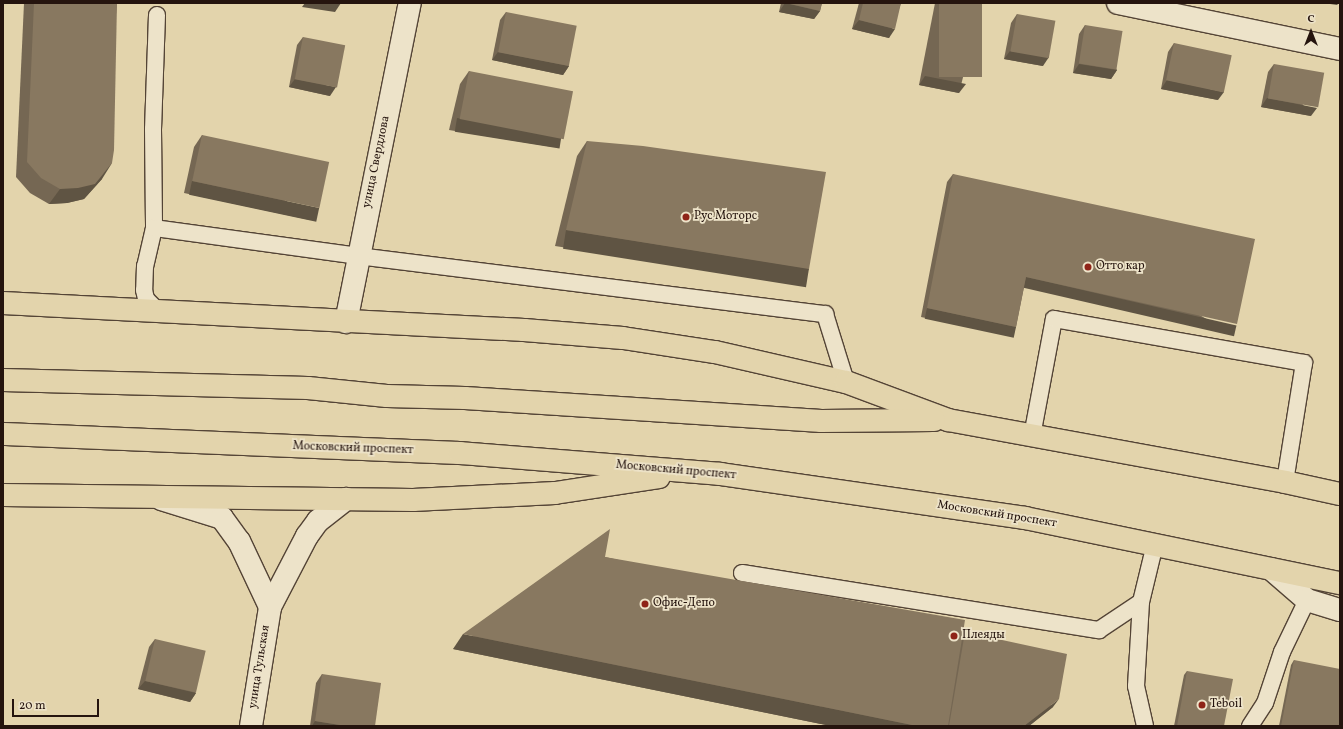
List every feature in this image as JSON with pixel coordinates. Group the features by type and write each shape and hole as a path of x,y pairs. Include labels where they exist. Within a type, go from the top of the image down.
{"main road":[{"path":"3,303 346,322 524,330 623,338 715,352 846,382 948,420 1284,482 1340,494"},
{"path":"3,380 308,388 387,396 465,398 821,421 948,420"},
{"name":"Московский проспект","path":"3,434 460,454 728,475 1025,518 1340,583"},
{"path":"3,495 413,500 555,493 694,472"}],"street":[{"name":"улица Свердлова","path":"346,322 358,256 410,3"},
{"path":"1118,3 1340,49"},
{"path":"158,498 222,518 239,540 270,607"},
{"name":"улица Тульская","path":"251,726 270,607 307,536 318,521 346,499"},
{"path":"1270,569 1307,600 1340,610"}],"lane":[{"path":"157,15 153,130 154,228 145,266 144,290 146,299 160,312"},
{"path":"154,228 358,256 825,314 846,382"},
{"path":"1032,436 1054,319 1304,363 1284,482"},
{"path":"1145,726 1136,686 1141,602 1155,544"},
{"path":"742,573 1099,630 1141,602"},
{"path":"1250,726 1265,704 1282,652 1307,600"}],"building":[{"path":"34,3 117,3 114,150 112,163 95,184 78,188 60,189 41,178 27,162"},
{"path":"786,3 822,3 820,11"},
{"path":"863,3 901,3 895,29 859,20"},
{"path":"939,3 982,3 982,77 939,77"},
{"path":"506,12 577,26 569,66 498,52"},
{"path":"1017,14 1055,21 1049,58 1010,51"},
{"path":"1085,25 1123,31 1116,69 1079,64"},
{"path":"303,37 345,45 337,87 295,79"},
{"path":"1174,43 1232,55 1224,92 1166,80"},
{"path":"1274,64 1324,73 1318,107 1268,98"},
{"path":"469,71 573,91 564,139 460,119"},
{"path":"202,135 329,162 319,208 192,181"},
{"name":"Рус Моторс","path":"587,141 643,146 826,172 809,269 566,230"},
{"name":"Отто кар","path":"953,174 1255,239 1237,324 1026,277 1016,327 927,308"},
{"name":"Офис-Депо","path":"610,529 605,557 965,620 948,726 917,726 463,634"},
{"path":"965,632 1067,654 1059,699 1024,726 949,726"},
{"path":"155,639 206,651 196,693 145,681"},
{"path":"1294,660 1340,669 1340,726 1281,726"},
{"name":"Teboil","path":"1187,671 1233,679 1224,726 1177,726"},
{"path":"322,674 381,683 375,726 346,726 315,721"}],"place":[{"name":"Рус Моторс","path":"686,217"},
{"name":"Отто кар","path":"1088,267"},
{"name":"Офис-Депо","path":"645,604"},
{"name":"Плеяды","path":"954,636"},
{"name":"Teboil","path":"1202,705"}]}
